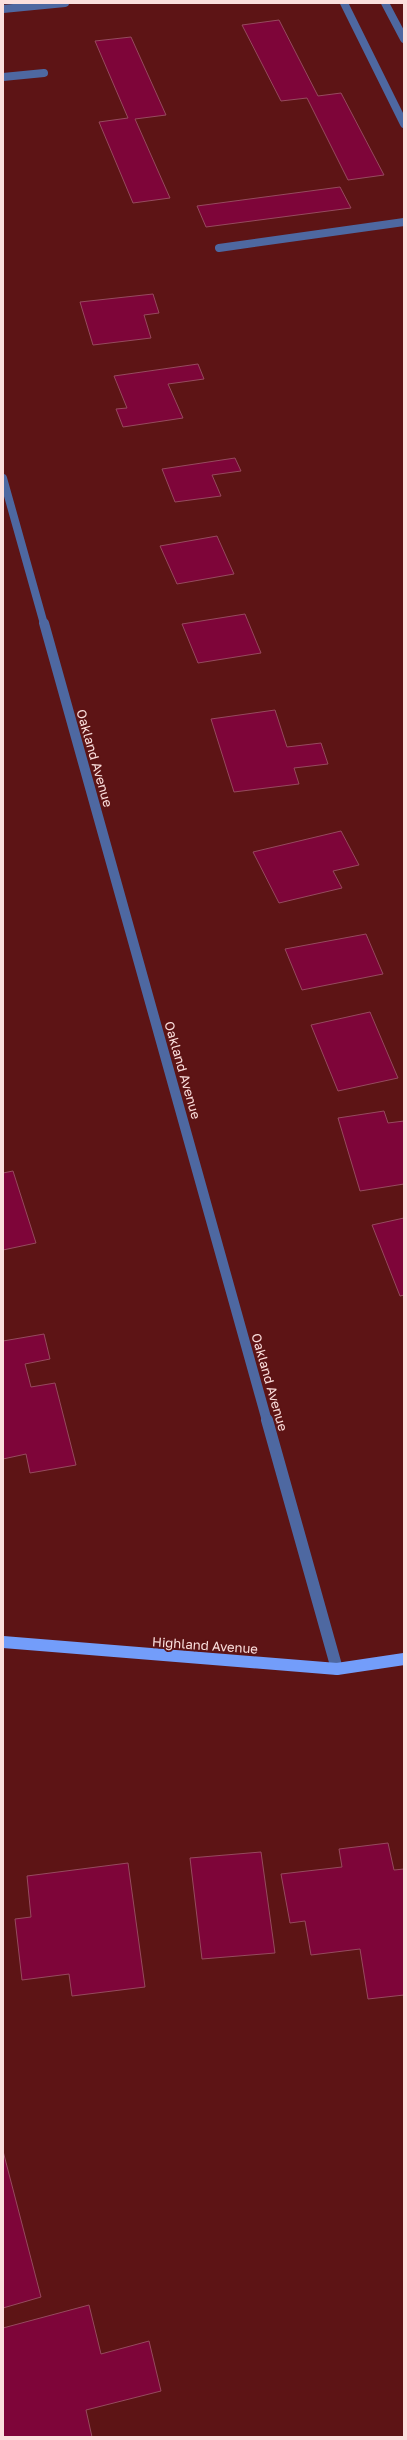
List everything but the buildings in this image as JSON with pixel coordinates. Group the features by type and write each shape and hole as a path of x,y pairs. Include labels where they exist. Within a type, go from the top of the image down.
{"main road":[{"name":"Highland Avenue","path":"3,1642 337,1668 404,1659"}],"street":[{"path":"3,9 65,3"},
{"path":"344,3 404,124"},
{"path":"385,3 404,39"},
{"path":"3,76 44,73"},
{"path":"219,248 404,222"},
{"name":"Oakland Avenue","path":"3,478 337,1668"}]}
